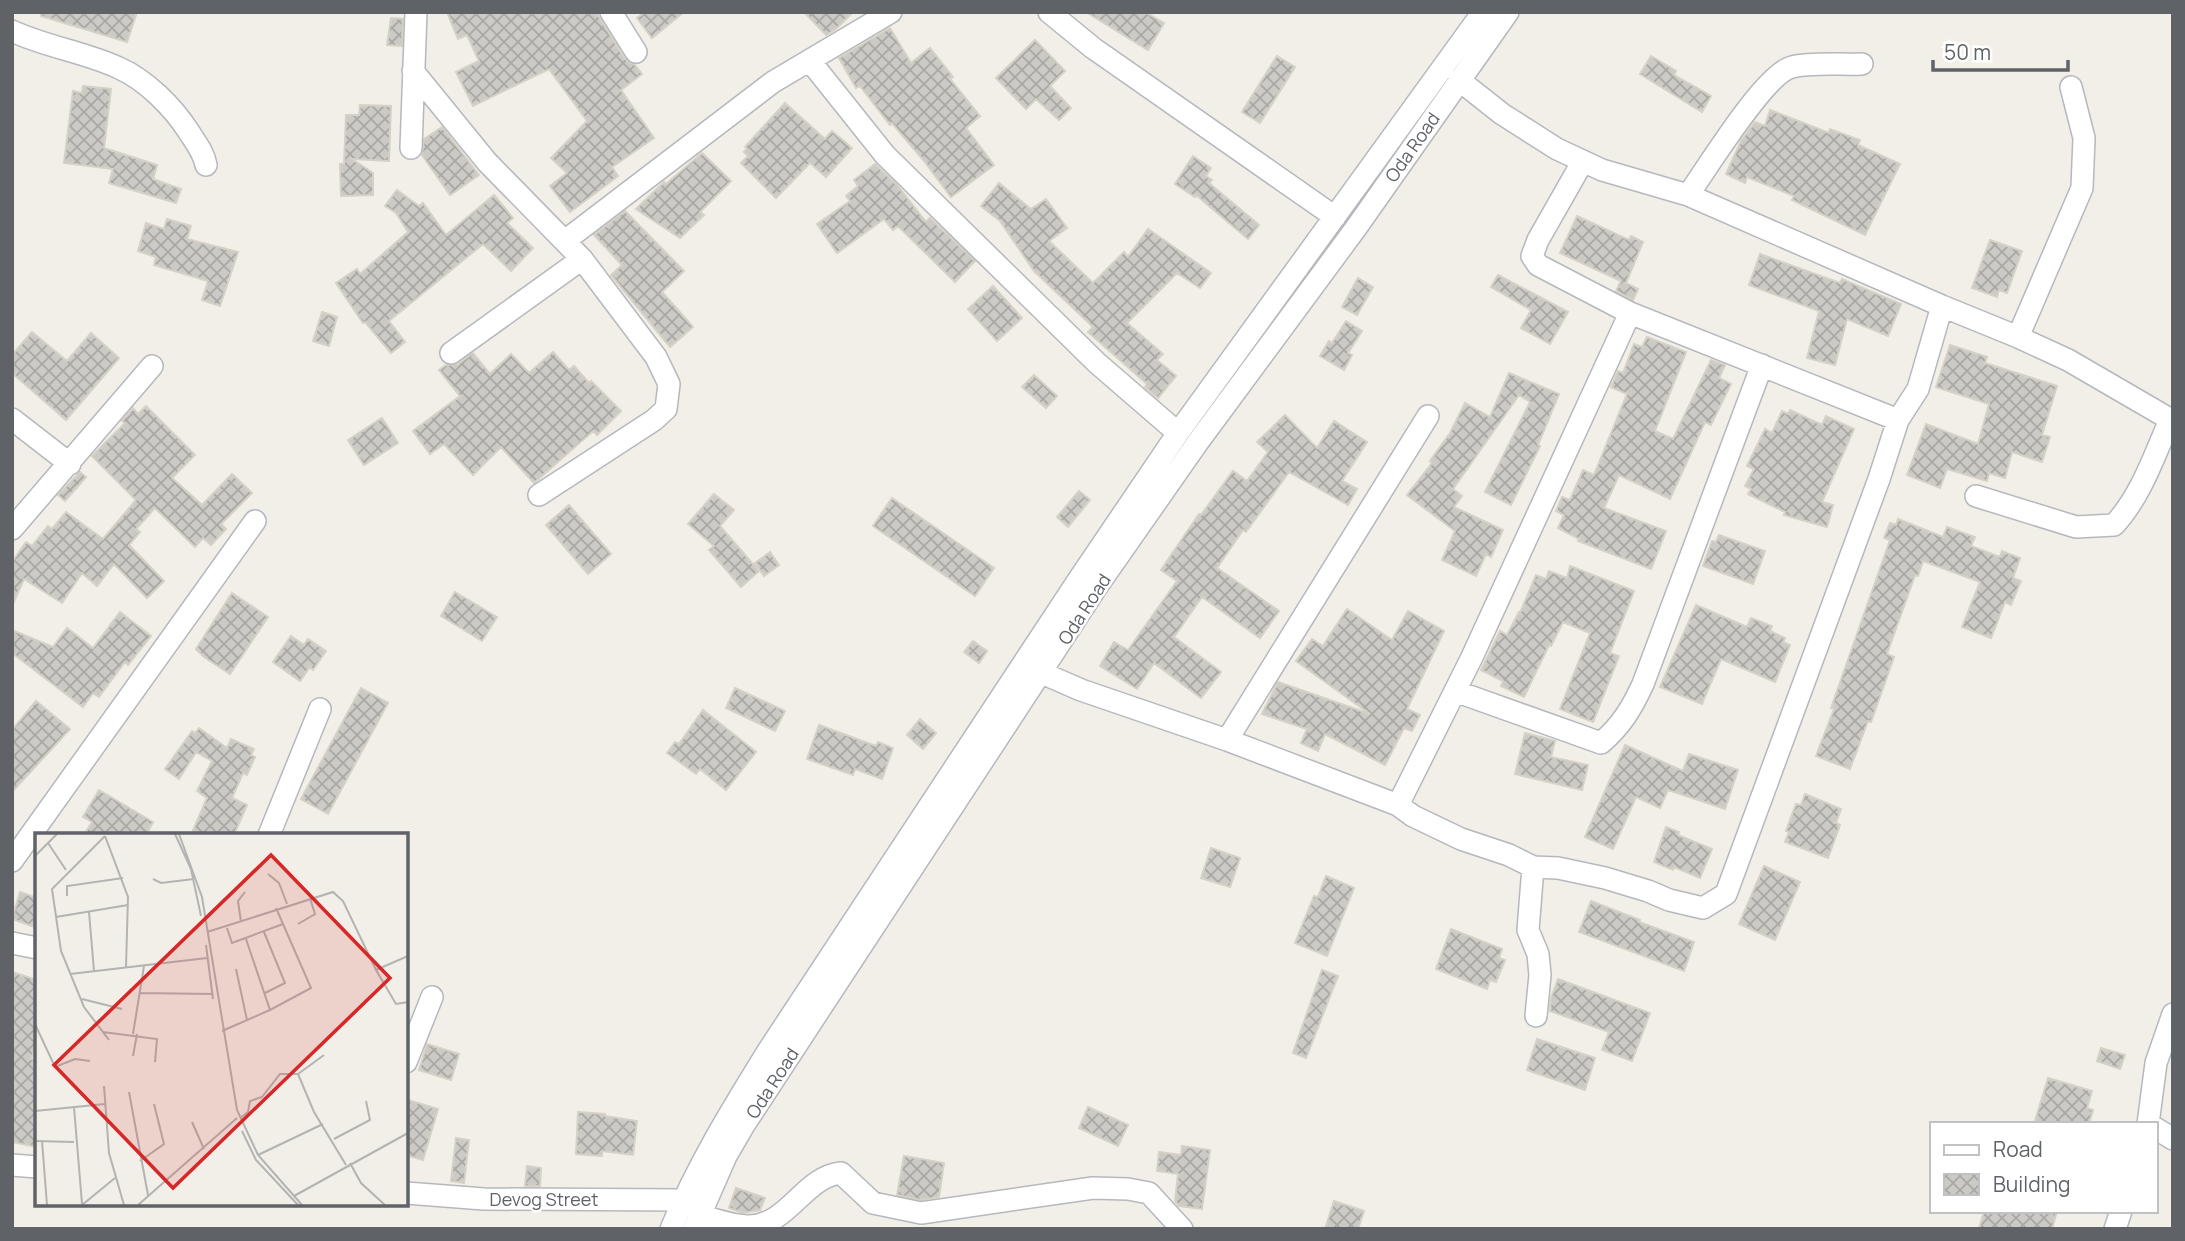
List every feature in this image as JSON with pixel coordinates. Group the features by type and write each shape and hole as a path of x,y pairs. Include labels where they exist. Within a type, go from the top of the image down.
{"street":[{"path":"411,148 416,12"},
{"path":"611,12 635,51"},
{"path":"566,240 773,82 891,12"},
{"path":"1049,12 1093,48 1335,217"},
{"name":"Oda Road","path":"671,1229 720,1128 775,1040 1079,579 1178,433 1483,12"},
{"name":"Oda Road","path":"696,1222 726,1156 744,1125 1096,588 1508,12"},
{"path":"12,31 118,67 140,80 181,120 204,157 206,165"},
{"path":"810,61 885,155 1097,363 1178,433"},
{"path":"1688,195 1754,102 1779,73 1791,67 1862,64"},
{"path":"413,71 487,162 582,259 656,357 669,384 666,409 654,420 539,495"},
{"path":"1459,80 1502,114 1557,149 1602,170 1688,195 2068,359 2172,421 2143,482 2125,513 2114,525 2076,527 1976,496"},
{"path":"2018,337 2082,188 2084,138 2071,87"},
{"path":"1583,161 1538,240 1532,256 1538,265 1630,313 1898,420"},
{"path":"451,354 582,259"},
{"path":"1042,673 1081,691 1227,740 1398,805 1413,816 1461,839 1509,855 1533,867 1558,868 1605,878 1648,891 1669,901 1703,908 1726,894 1898,420 1918,388 1942,306"},
{"path":"1398,805 1455,691 1630,313"},
{"path":"1455,691 1601,743 1611,734 1631,711 1643,684 1762,365"},
{"path":"12,529 152,366"},
{"path":"1227,740 1428,416"},
{"path":"12,419 70,464"},
{"path":"12,862 255,521"},
{"path":"270,833 320,709"},
{"path":"1533,867 1528,930 1538,954 1536,1016"},
{"path":"12,943 35,948"},
{"path":"408,1057 432,997"},
{"path":"2148,1122 2156,1063 2173,1014"},
{"path":"2157,1129 2173,1139"},
{"path":"12,1165 35,1167"},
{"path":"696,1222 747,1226 770,1223 826,1175 841,1173 873,1203 921,1213 1093,1188 1128,1189 1149,1193 1182,1229"},
{"name":"Devog Street","path":"408,1194 484,1199 683,1200"}],"building":[{"path":"41,12 137,12 127,42 41,16"},
{"path":"447,12 596,12 625,59 635,65 642,74 621,90 654,138 612,167 618,176 570,212 550,186 567,173 551,158 587,121 549,69 473,106 456,72 479,61 467,35 458,39"},
{"path":"645,12 684,12 652,38 637,18"},
{"path":"804,12 853,12 826,35"},
{"path":"1086,12 1145,12 1164,23 1148,50"},
{"path":"391,18 403,19 402,46 387,45"},
{"path":"890,28 911,63 930,48 953,77 950,79 980,116 966,128 994,165 951,197 860,86 856,88 839,58"},
{"path":"1035,40 1065,71 1050,86 1071,108 1059,120 1036,99 1026,109 996,78"},
{"path":"1277,56 1295,67 1260,123 1242,112"},
{"path":"1651,56 1676,71 1674,75 1711,96 1702,112 1640,74"},
{"path":"83,86 111,89 104,148 157,165 153,179 181,189 176,203 109,183 113,169 64,163 73,91 82,93"},
{"path":"785,103 825,139 832,131 852,148 826,177 810,163 776,198 741,163 748,156 744,152 747,149 745,147"},
{"path":"360,105 391,106 389,161 352,159 373,173 373,195 341,196 340,164 344,164 346,115 359,115"},
{"path":"1770,110 1829,133 1830,129 1860,140 1858,145 1900,164 1865,235 1792,200 1794,196 1747,177 1745,183 1726,174 1741,141 1755,122 1765,126"},
{"path":"442,127 479,175 450,195 422,155 424,139"},
{"path":"702,153 731,181 700,212 704,215 680,238 636,209 664,182 666,184"},
{"path":"1193,156 1211,168 1206,176 1212,180 1209,183 1259,225 1248,239 1196,195 1195,197 1175,184"},
{"path":"875,164 897,185 926,222 930,218 975,261 955,282 898,226 893,230 884,219 837,253 817,224 850,201 846,196 858,186 854,180"},
{"path":"999,183 1031,209 1046,199 1067,228 1049,241 1093,283 1124,252 1128,257 1148,229 1211,273 1200,288 1177,273 1127,323 1163,354 1157,360 1176,376 1158,398 1145,387 1147,384 1088,332 1093,327 1034,271 1000,221 981,206"},
{"path":"397,190 419,206 423,203 446,235 494,195 513,218 507,223 533,248 511,271 483,244 389,321 405,342 391,353 365,322 363,323 336,283 357,269 360,274 408,232 396,213 385,206"},
{"path":"625,211 684,271 662,292 693,327 670,347 611,275 622,265 594,235"},
{"path":"1577,216 1629,240 1631,236 1643,242 1626,283 1638,289 1633,300 1616,291 1621,281 1560,253"},
{"path":"167,219 191,226 187,239 238,252 220,306 202,300 208,281 154,265 156,257 138,251 146,223 164,229"},
{"path":"1990,240 2022,251 2007,293 1999,290 1997,297 1972,288"},
{"path":"1760,254 1840,283 1842,279 1901,304 1888,336 1847,319 1835,365 1807,358 1819,311 1749,285"},
{"path":"1498,275 1568,312 1550,344 1521,328 1531,310 1491,287"},
{"path":"1358,278 1373,287 1357,315 1342,307"},
{"path":"993,286 1022,318 997,341 968,309"},
{"path":"322,312 337,317 329,346 313,341"},
{"path":"1346,321 1362,331 1348,353 1352,355 1344,370 1320,356"},
{"path":"32,332 67,361 91,333 119,358 66,420 12,373 12,355"},
{"path":"1647,337 1686,352 1655,431 1673,439 1711,360 1725,365 1719,378 1731,384 1711,425 1705,422 1670,499 1619,475 1604,508 1666,531 1651,569 1578,541 1579,539 1558,528 1564,515 1556,511 1562,497 1570,500 1583,470 1594,475 1627,394 1611,387 1618,371 1623,373 1634,344 1642,347"},
{"path":"1950,345 1987,357 1985,363 2057,386 2042,435 2050,437 2042,462 2012,452 2005,478 1989,473 1987,481 1947,469 1940,488 1907,475 1926,424 1978,444 1989,404 1936,387"},
{"path":"553,352 569,370 574,366 621,411 597,435 593,431 534,483 501,447 473,475 444,444 430,454 413,431 460,396 439,370 446,365 458,364 473,353 490,374 511,354 529,373"},
{"path":"1509,373 1559,394 1538,445 1540,446 1511,505 1485,492 1530,402 1519,395 1453,489 1462,496 1454,507 1503,530 1491,557 1486,554 1476,576 1442,560 1455,531 1407,495 1432,463 1430,461 1450,433 1465,403 1490,417"},
{"path":"1034,375 1057,396 1046,408 1022,387"},
{"path":"146,406 195,455 172,478 202,505 232,474 252,493 221,524 226,529 211,545 203,538 195,547 155,508 136,529 140,532 129,545 164,581 147,598 114,564 97,586 82,573 62,603 24,579 12,606 12,562 26,542 32,546 48,526 52,529 66,512 103,539 136,500 92,456 125,423 122,421 133,408 138,414"},
{"path":"1790,410 1822,425 1826,416 1854,429 1822,502 1833,505 1827,527 1784,515 1785,512 1748,494 1751,489 1745,486 1754,469 1747,466 1765,429 1772,433 1782,411 1788,414"},
{"path":"1285,415 1317,448 1334,421 1367,442 1342,481 1357,489 1348,505 1289,472 1217,568 1279,611 1260,638 1202,597 1174,637 1221,672 1201,698 1154,663 1137,689 1100,666 1114,642 1128,650 1177,581 1161,570 1199,514 1201,515 1233,471 1247,481 1268,452 1257,442"},
{"path":"382,418 398,443 364,465 348,440"},
{"path":"80,472 86,477 65,501 58,495"},
{"path":"1079,491 1090,500 1068,527 1057,517"},
{"path":"714,494 734,510 720,526 759,571 741,587 709,550 714,546 688,524"},
{"path":"892,498 994,568 975,596 873,526"},
{"path":"569,505 611,554 588,574 546,525"},
{"path":"1898,519 1943,537 1947,527 1975,537 1971,546 2000,557 2002,551 2020,558 2013,578 2021,581 2011,605 2005,602 1991,638 1962,627 1980,582 1923,561 1918,576 1915,575 1887,654 1894,657 1871,722 1868,721 1850,769 1816,756 1890,540 1884,538 1890,523 1896,525"},
{"path":"1719,535 1765,551 1753,584 1703,566 1712,541 1716,542"},
{"path":"770,552 779,565 764,576 755,563"},
{"path":"1570,566 1634,591 1610,653 1619,656 1593,722 1560,709 1590,633 1563,622 1524,697 1501,686 1503,681 1481,670 1500,631 1507,635 1520,613 1536,575 1546,579 1549,571 1567,578"},
{"path":"455,592 497,617 482,641 441,616"},
{"path":"232,593 268,617 230,674 196,649"},
{"path":"1696,605 1747,627 1751,618 1772,626 1770,631 1785,638 1783,642 1790,645 1775,682 1721,659 1702,704 1660,687"},
{"path":"1347,609 1392,640 1408,611 1444,631 1407,709 1420,715 1412,731 1404,728 1385,765 1325,734 1318,751 1301,743 1307,729 1262,714 1278,682 1370,714 1296,661 1312,639 1323,646"},
{"path":"120,612 151,636 128,665 125,662 99,697 93,693 83,707 12,653 12,630 53,647 67,628 93,648"},
{"path":"291,636 304,645 308,639 326,651 313,670 310,667 300,681 273,662"},
{"path":"973,641 987,651 979,663 964,652"},
{"path":"361,688 388,703 328,814 301,799"},
{"path":"735,688 785,711 775,731 726,708"},
{"path":"36,701 70,729 12,792 12,730"},
{"path":"703,710 756,752 726,790 700,769 696,774 667,753 675,742 679,744"},
{"path":"920,719 936,733 923,749 907,735"},
{"path":"819,725 876,746 878,742 893,748 882,779 855,769 853,775 807,759"},
{"path":"199,728 227,748 231,739 254,749 251,755 255,757 247,775 243,773 232,798 247,805 235,833 192,833 207,798 197,791 212,761 196,752 179,779 165,769 192,731 195,733"},
{"path":"1525,733 1555,741 1551,757 1588,765 1582,790 1515,774"},
{"path":"1625,745 1683,771 1689,754 1738,770 1725,809 1668,790 1660,808 1636,797 1613,849 1585,837"},
{"path":"99,790 153,822 147,833 85,833 92,822 83,817"},
{"path":"1805,794 1841,809 1836,823 1840,825 1828,858 1785,842 1796,804 1801,805"},
{"path":"1666,827 1712,849 1700,878 1654,862"},
{"path":"1211,848 1240,858 1230,887 1201,878"},
{"path":"1764,866 1800,882 1775,940 1739,924"},
{"path":"1326,876 1354,888 1327,956 1295,943 1314,896 1318,897"},
{"path":"20,892 35,897 35,927 12,919"},
{"path":"1591,901 1694,942 1684,971 1579,932"},
{"path":"1451,929 1502,949 1499,958 1505,960 1496,982 1490,980 1487,989 1436,969"},
{"path":"1322,970 1338,976 1306,1058 1293,1053"},
{"path":"12,972 35,979 35,1048 31,1059 35,1060 35,1147 12,1142"},
{"path":"1558,979 1650,1013 1632,1061 1602,1050 1609,1032 1550,1011 1551,998"},
{"path":"1537,1039 1595,1058 1585,1090 1527,1070"},
{"path":"427,1044 459,1054 451,1080 419,1070"},
{"path":"2101,1048 2125,1055 2120,1069 2097,1061"},
{"path":"2048,1078 2092,1091 2087,1108 2093,1110 2090,1122 2035,1122"},
{"path":"408,1100 438,1109 423,1160 408,1156"},
{"path":"1088,1107 1128,1125 1118,1146 1079,1128"},
{"path":"578,1112 637,1121 633,1155 602,1151 602,1156 576,1154"},
{"path":"456,1138 469,1140 464,1183 451,1181"},
{"path":"1182,1146 1210,1150 1202,1209 1179,1206 1175,1201 1178,1174 1157,1171 1159,1152 1181,1155"},
{"path":"904,1156 944,1163 939,1197 921,1200 897,1195"},
{"path":"527,1166 541,1168 540,1186 525,1186"},
{"path":"736,1188 765,1198 760,1210 743,1213 729,1208"},
{"path":"1334,1201 1364,1211 1358,1229 1325,1229"},
{"path":"1983,1213 2056,1213 2052,1229 1979,1229"}]}
